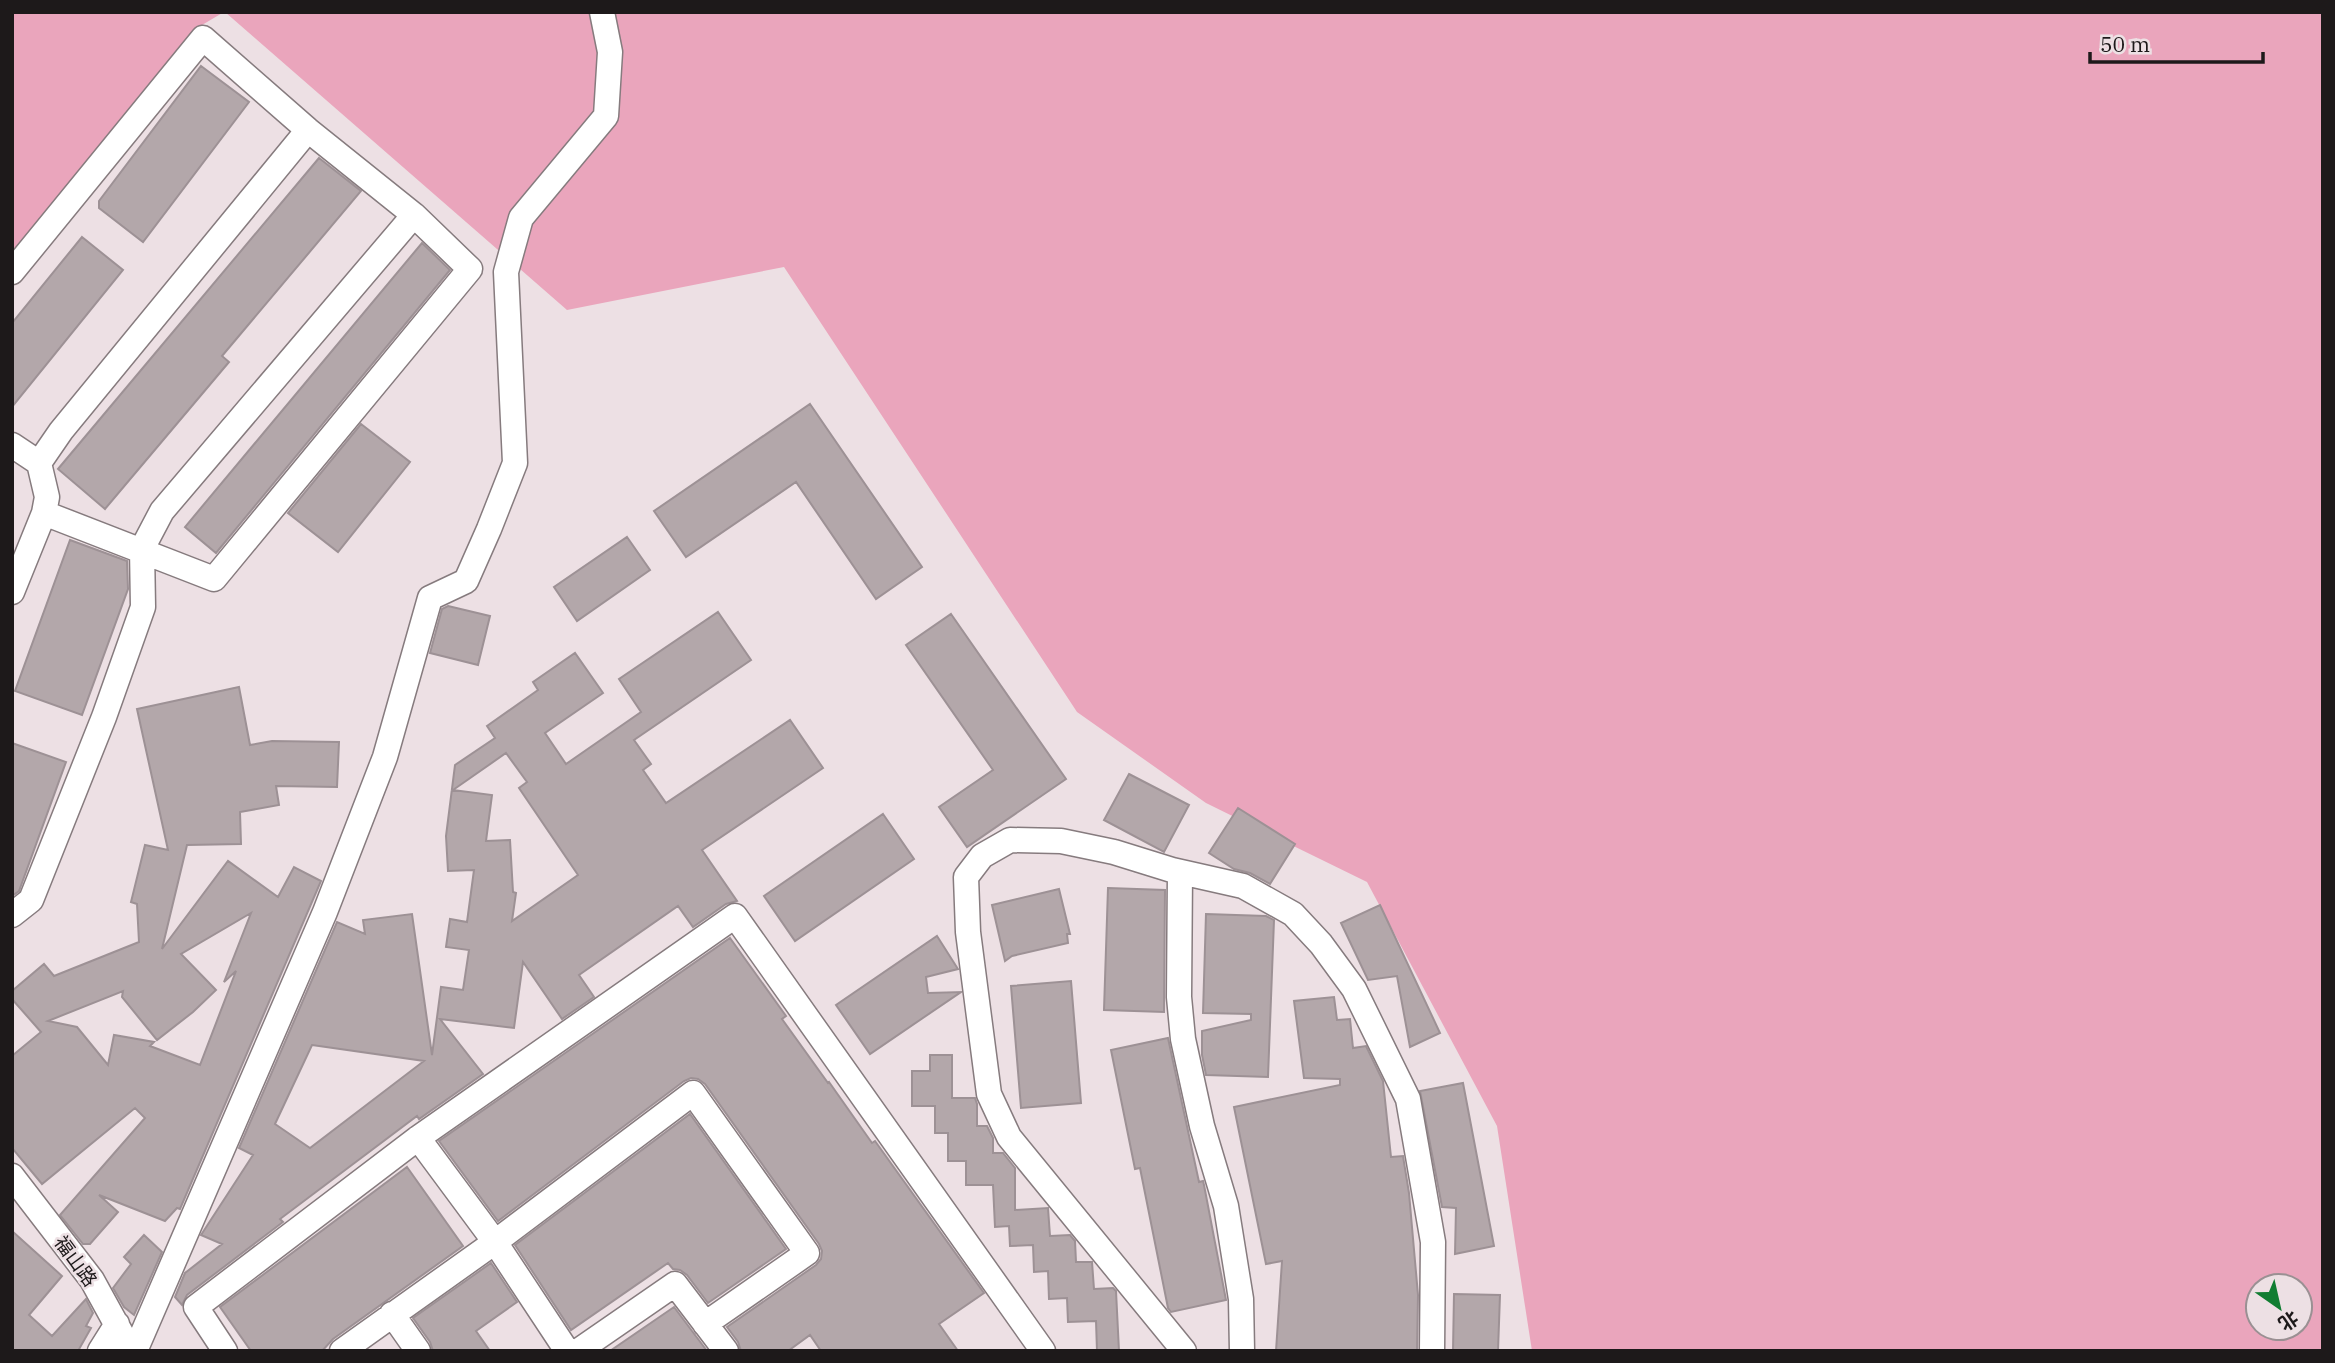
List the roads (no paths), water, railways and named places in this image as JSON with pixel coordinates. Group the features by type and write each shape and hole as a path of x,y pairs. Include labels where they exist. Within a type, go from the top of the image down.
{"street":[{"path":"133,1351 325,912 385,757 430,598 466,581 515,463 506,272 521,218 606,116 610,52 603,12"},
{"path":"12,272 203,38 308,130 414,215 470,269 214,579 44,513"},
{"path":"39,463 61,431 308,130"},
{"path":"12,915 31,900 108,705 143,607 142,550 162,512 414,215"},
{"path":"12,445 39,463 47,497 44,513 12,592"},
{"path":"1184,1351 1009,1138 989,1094 968,932 966,877 982,856 1010,840 1061,841 1243,886 1293,914 1321,944 1354,989 1408,1099 1433,1242 1432,1351"},
{"path":"1180,872 1179,997 1183,1039 1202,1126 1226,1206 1241,1299 1242,1351"},
{"path":"225,1351 196,1307 418,1138 735,916 1043,1351"},
{"path":"342,1351 495,1242 693,1093 807,1253 705,1324"},
{"path":"418,1138 495,1242 568,1351"},
{"name":"福山路","path":"12,1176 92,1280 133,1351"},
{"path":"578,1351 675,1284 726,1351"},
{"path":"392,1314 418,1351"},
{"path":"100,1351 117,1324"}]}
